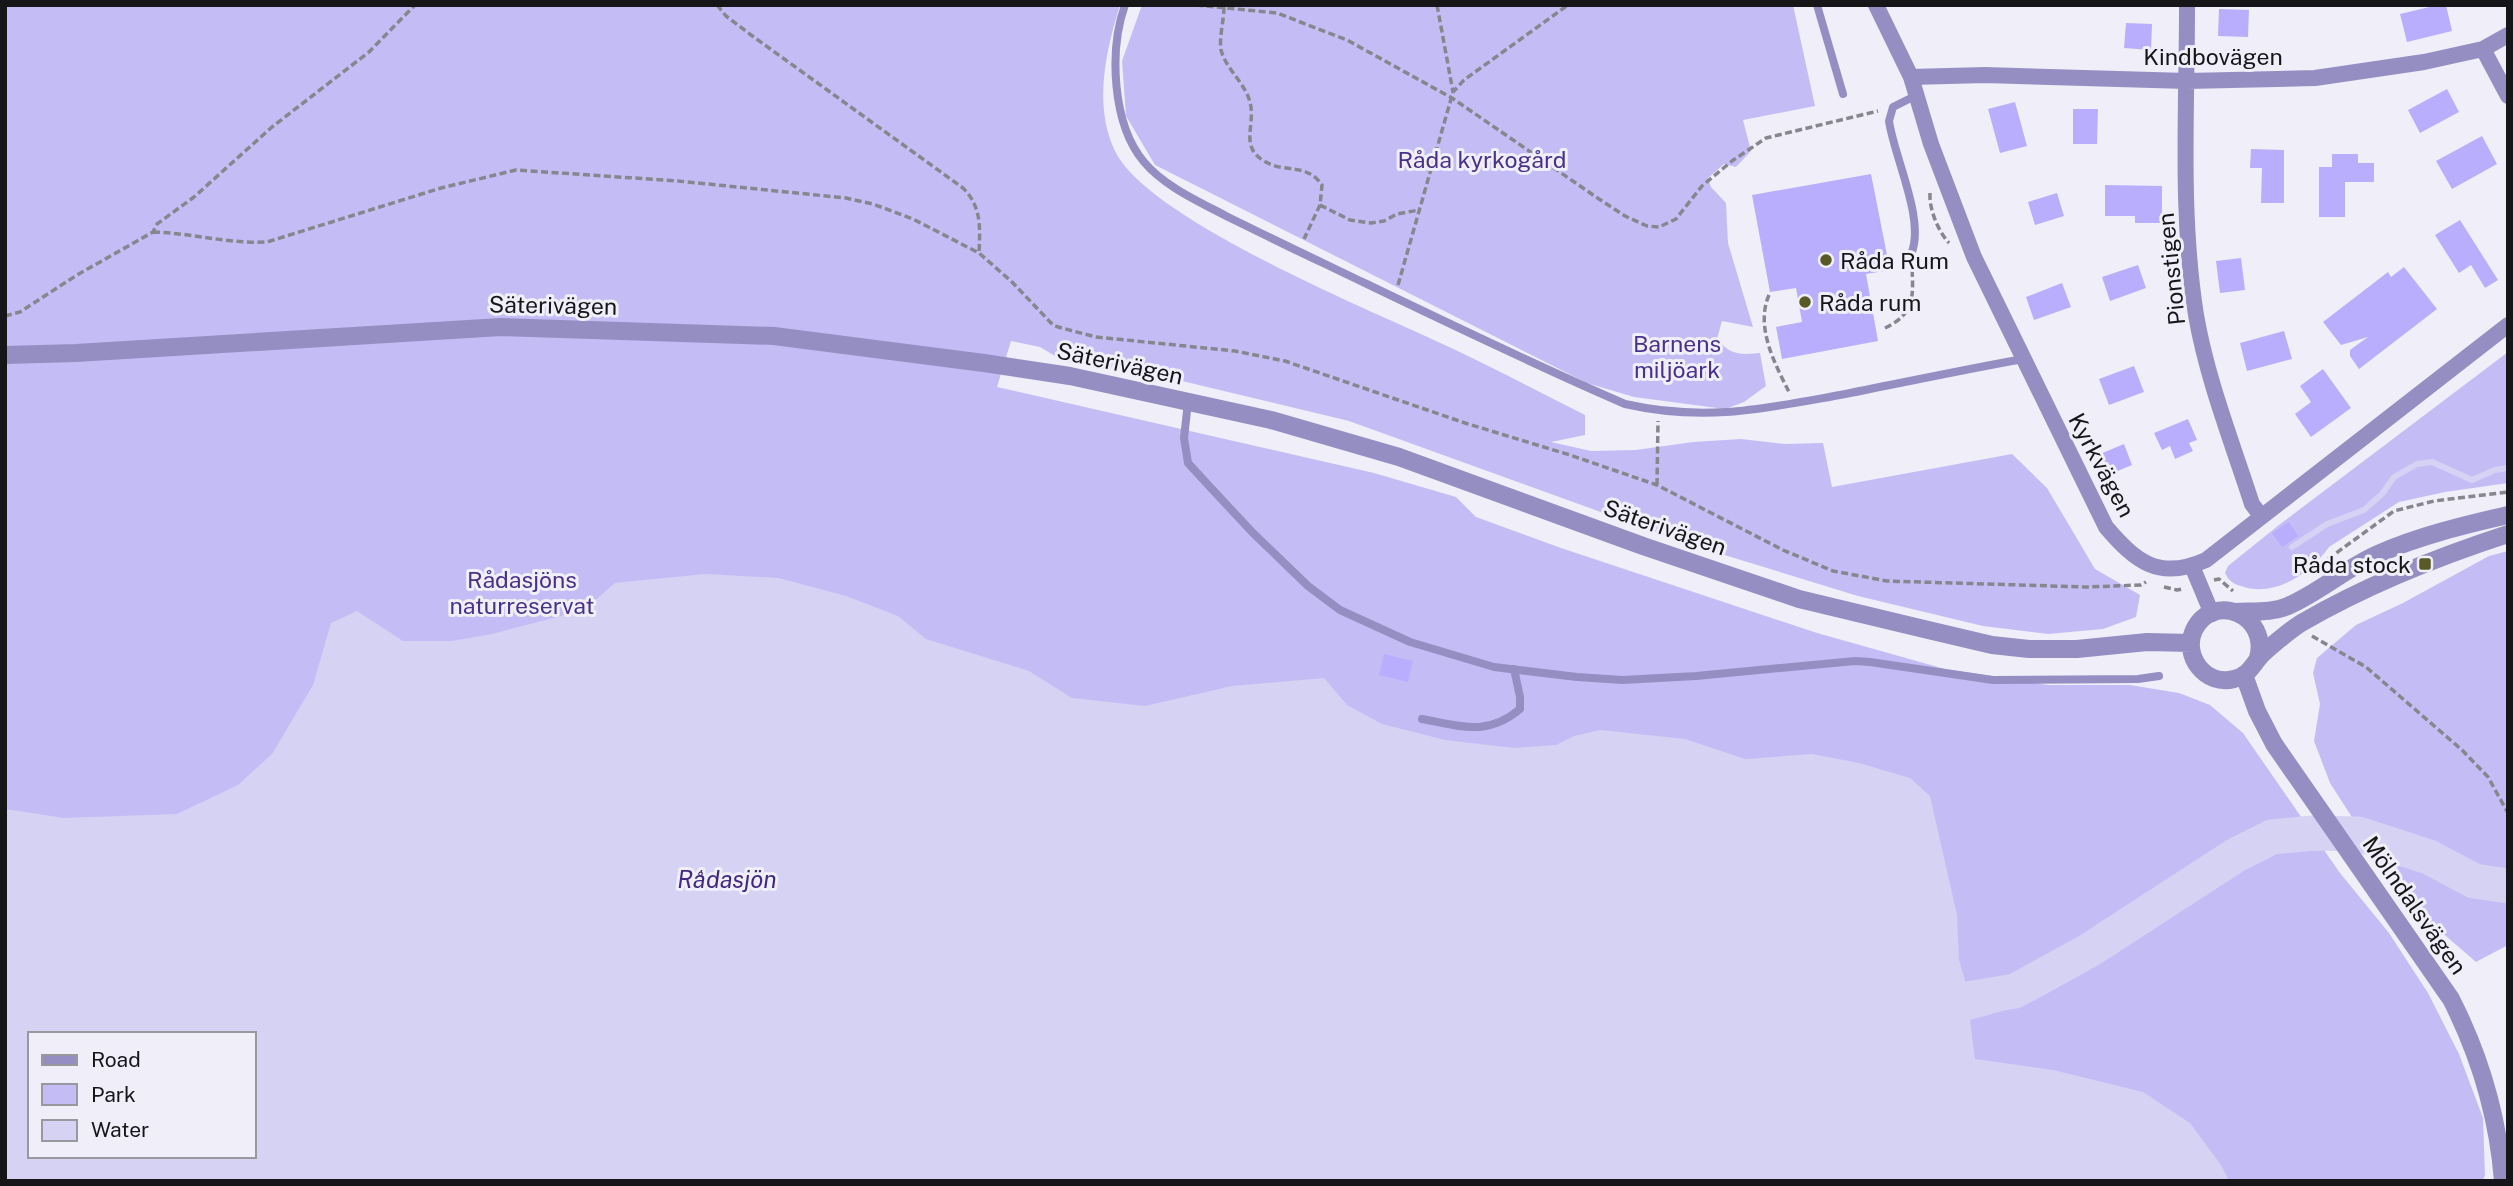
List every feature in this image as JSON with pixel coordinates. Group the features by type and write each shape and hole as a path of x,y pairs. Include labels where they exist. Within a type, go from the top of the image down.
{"street":[{"name":"Kyrkvägen","path":"1876,5 1911,77 1931,144 1969,246 2106,527 2130,555 2151,565 2173,570 2192,566"},
{"name":"Pionstigen","path":"2186,7 2186,223 2197,319 2209,370 2252,504 2261,516"},
{"name":"Kindbovägen","path":"1911,77 1985,75 2187,81 2315,78 2424,62 2483,49 2508,34"},
{"path":"2483,49 2508,96"},
{"path":"2212,614 2192,566 2206,560 2508,325"},
{"name":"Säterivägen","path":"5,355 501,327 774,336 984,363 1070,376 1271,420 1399,457 1643,546 1800,599 1992,645 2029,649 2077,649 2147,642 2191,643"},
{"path":"2508,515 2436,533 2380,553 2288,606 2266,611 2238,603 2212,614 2197,625 2191,643 2193,659 2208,676 2229,680 2244,675 2258,658 2299,624 2380,582 2508,534"},
{"path":"2238,603 2257,630 2261,647 2258,658"},
{"name":"Mölndalsvägen","path":"2244,675 2268,733 2304,790 2435,975 2466,1028 2496,1124 2503,1181"}],"lane":[{"path":"1125,5 1119,22 1116,81 1121,118 1144,163 1192,198 1297,251 1612,399 1658,412 1722,414 1796,403 2023,359"},
{"path":"1816,5 1843,94"},
{"path":"1911,254 1916,232 1891,130 1890,112 1917,95"},
{"path":"1188,402 1184,438 1188,463 1253,533 1308,586 1340,610 1410,642 1494,667 1623,680 1855,661 1993,681 2138,679 2160,676"},
{"path":"1422,719 1469,728 1488,727 1507,720 1520,709 1514,670"}],"path":[{"path":"5,316 20,312 77,275 153,232 158,224 204,189 272,127 369,52 415,5"},
{"path":"717,5 726,16 751,35 963,188 978,208 979,253"},
{"path":"1196,5 1277,13 1336,36 1452,98 1625,216 1647,226 1659,228 1676,219 1702,186 1766,138 1894,107"},
{"path":"1394,297 1453,92 1437,5"},
{"path":"1453,92 1464,80 1568,5"},
{"path":"1224,6 1221,49 1250,103 1249,140 1255,153 1265,162 1315,174 1322,185 1320,205 1297,251"},
{"path":"153,232 178,232 206,239 246,243 267,242 441,188 516,170 678,181 846,198 873,204 913,219 979,253 1058,327 1096,337 1235,351 1285,360 1465,423 1657,485 1783,550 1833,570 1887,581 1983,585 2086,587 2141,585 2148,581"},
{"path":"1320,205 1350,220 1371,223 1419,210"},
{"path":"1885,328 1896,323 1912,302 1914,290 1911,254"},
{"path":"1769,295 1765,303 1769,347 1796,403"},
{"path":"1657,485 1658,412"},
{"path":"2199,585 2219,579 2238,603"},
{"path":"2299,624 2315,638 2366,667 2462,750 2488,777 2508,813"}],"green space":[{"name":"Rådasjöns naturreservat","path":"5,5 1120,5 1106,59 1103,97 1108,134 1115,151 1136,178 1170,206 1266,261 1465,354 1585,415 1585,435 1551,442 1591,451 1636,450 1741,439 1785,444 1823,443 1832,487 2012,454 2047,488 2095,569 2140,595 2136,617 2103,629 2048,634 1983,626 1858,596 1692,545 1349,421 1136,370 1065,362 1040,347 1011,341 997,387 1374,473 1456,497 1476,517 1561,548 1817,633 1945,669 2048,685 2130,685 2179,693 2210,705 2243,733 2340,873 2389,933 2428,993 2459,1054 2483,1118 2485,1176 2482,1181 5,1181"},
{"name":"Råda kyrkogård","path":"1142,5 1793,5 1815,106 1743,120 1751,151 1736,167 1724,164 1708,178 1711,187 1726,203 1728,243 1753,327 1722,321 1717,339 1736,353 1760,353 1766,386 1744,402 1725,409 1634,397 1587,383 1155,165 1126,116 1122,61"},
{"path":"2508,352 2508,483 2399,502 2329,547 2302,574 2278,586 2253,589 2232,582 2225,573 2228,566 2279,525","holes":["2289,521 2299,536 2282,548 2271,533"]},
{"path":"2508,551 2508,945 2476,962 2432,924 2391,878 2330,783 2314,741 2320,704 2313,673 2317,658 2356,625 2403,603 2489,556"}],"water":[{"name":"Rådasjön","path":"705,574 779,578 846,596 898,616 926,639 1029,671 1072,698 1145,706 1232,686 1324,678 1347,705 1382,724 1445,740 1514,748 1556,745 1574,736 1600,730 1685,739 1745,759 1812,754 1859,763 1910,778 1930,796 1957,915 1959,960 1966,984 2012,979 2020,1006 1970,1020 1975,1059 2053,1070 2143,1092 2190,1123 2221,1165 2229,1181 5,1181 5,809 64,818 177,814 238,785 272,754 313,685 331,623 357,611 403,641 452,641 492,634 584,610 615,583"}],"building":[{"path":"2446,5 2452,31 2407,42 2400,14"},
{"path":"2219,9 2249,10 2248,37 2218,36"},
{"path":"2126,23 2152,24 2151,50 2124,48"},
{"path":"2447,89 2459,112 2420,133 2408,110"},
{"path":"2015,102 2027,146 2000,153 1988,109"},
{"path":"2073,109 2098,109 2097,144 2073,144"},
{"path":"2482,136 2497,164 2452,189 2436,161"},
{"path":"2251,149 2284,150 2284,203 2261,203 2262,168 2250,168"},
{"path":"2332,154 2358,154 2358,163 2374,163 2374,182 2345,182 2345,217 2319,217 2319,167 2332,167"},
{"name":"Råda Rum","path":"1871,174 1890,270 1866,274 1878,341 1782,359 1776,327 1802,322 1796,288 1770,292 1752,195"},
{"path":"2105,185 2162,186 2162,223 2135,223 2135,216 2105,216"},
{"path":"2057,193 2064,216 2035,225 2028,202"},
{"path":"2460,220 2498,280 2485,288 2471,265 2459,273 2435,235"},
{"path":"2241,258 2245,290 2220,293 2216,261"},
{"path":"2138,265 2146,288 2110,301 2102,277"},
{"path":"2404,267 2437,309 2359,369 2350,356 2350,350 2368,337 2341,345 2323,322 2388,272 2391,277"},
{"path":"2062,283 2071,307 2034,320 2026,297"},
{"path":"2284,331 2292,359 2247,371 2240,343"},
{"path":"2134,366 2144,392 2109,405 2099,379"},
{"path":"2323,369 2351,408 2311,437 2295,414 2311,402 2300,386"},
{"path":"2188,419 2197,440 2189,443 2193,451 2175,459 2170,446 2162,450 2154,433"},
{"path":"2124,444 2132,465 2108,475 2100,454"},
{"path":"2289,521 2299,536 2282,548 2271,533"},
{"path":"1384,654 1413,661 1408,682 1379,675"}],"waterway":[{"path":"2292,547 2327,524 2364,510 2382,494 2394,477 2417,464 2432,462 2472,480 2495,470 2508,468"},
{"path":"1967,999 2015,991 2088,951 2236,855 2272,837 2313,833 2358,834 2429,857 2474,881 2508,886"}],"place":[{"name":"Råda Rum","path":"1826,260"},
{"name":"Råda rum","path":"1805,302"},
{"name":"Råda stock","path":"2425,564"}],"park label":[{"name":"Barnens miljöark","path":"1677,356"}]}
